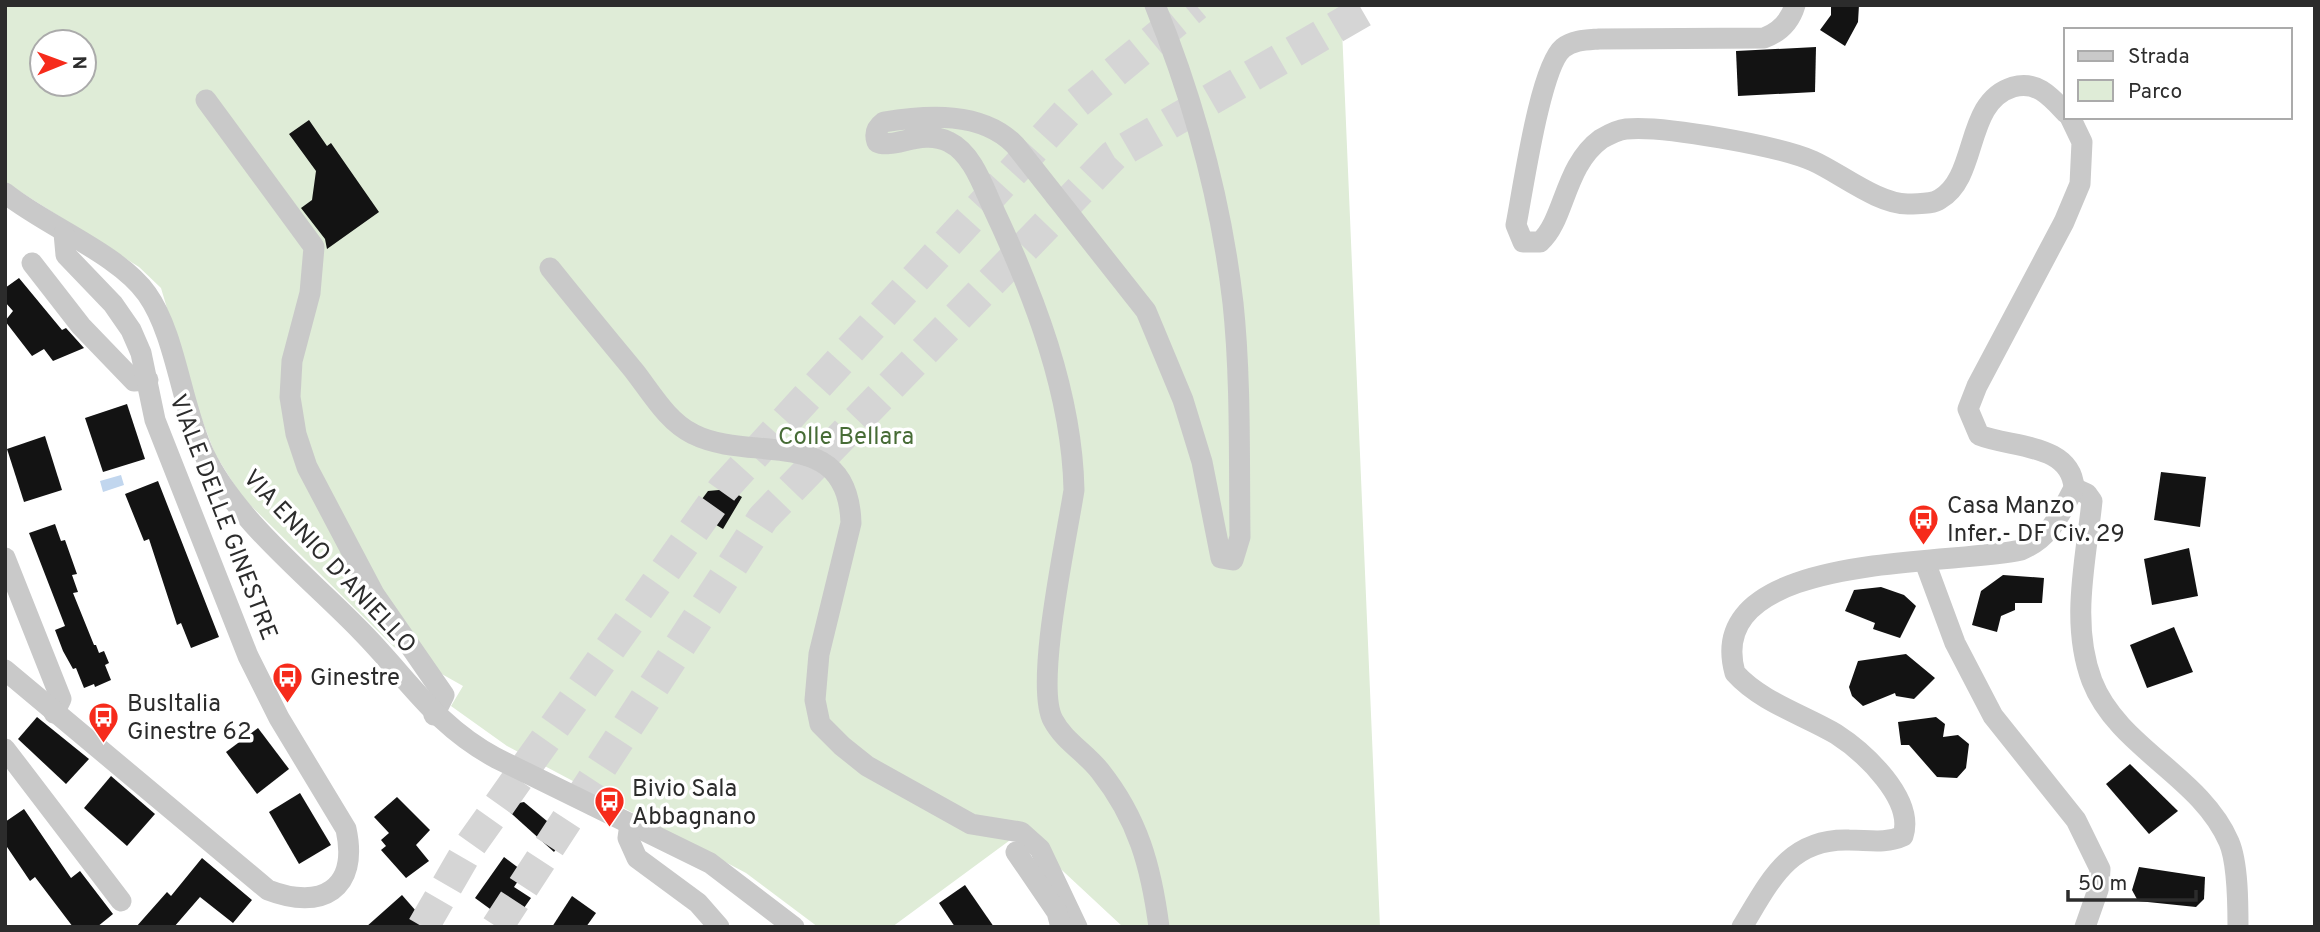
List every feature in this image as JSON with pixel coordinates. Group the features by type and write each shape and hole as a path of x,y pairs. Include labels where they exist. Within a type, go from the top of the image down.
{"street":[{"path":"1155,5 1185,79 1216,195 1233,304 1240,537 1233,560 1221,558 1202,462 1183,400 1146,311 1014,145 990,126 958,119 884,122 877,127 875,135 877,142 883,145 920,136 949,141 959,148 983,187 1034,301 1058,383 1073,457 1074,490 1044,687 1052,720 1077,751 1097,767 1137,828 1154,885 1159,927"},
{"path":"1795,5 1786,24 1776,34 1763,38 1599,39 1576,42 1563,48 1548,71 1521,199 1516,225 1523,242 1540,242 1548,235 1567,184 1587,155 1600,141 1624,129 1728,140 1798,155 1889,201 1926,203 1941,199 1949,191 1962,169 1984,113 2007,89 2029,85 2038,89 2064,111"},
{"name":"VIA ENNIO D'ANIELLO","path":"206,100 314,247 310,293 292,361 290,397 296,434 307,467 374,594 444,695 434,715"},
{"path":"2071,119 2082,142 2080,184 2064,222 1977,386 1968,409 1979,435 2055,456 2066,465 2074,488 2087,494 2092,501 2080,600 2084,652 2093,682 2106,705 2126,729 2203,803 2229,843 2238,902 2238,927"},
{"name":"VIA ENNIO D'ANIELLO","path":"5,192 31,214 124,269 147,294 163,325 188,417 222,485 245,513 364,634 434,715 471,744 710,863 794,927"},
{"name":"VIALE DELLE GINESTRE","path":"5,670 268,890 286,897 317,898 329,894 346,873 350,846 346,829 279,718 248,656 155,420 141,353 131,330 113,304 66,256 64,233"},
{"path":"32,263 81,326 134,381 148,380"},
{"path":"550,268 678,426 716,442 792,452 831,466 850,504 851,523 819,654 815,700 820,724 842,747 867,766 971,824 1021,832 1040,849 1077,927"},
{"path":"1742,927 1778,871 1802,849 1827,841 1893,841 1903,836 1906,827 1900,800 1864,758 1838,736 1761,694 1735,673 1730,646 1738,624 1757,601 1804,579 1925,562 2001,555 2039,543 2052,529 2074,488"},
{"path":"5,558 61,699 54,713"},
{"path":"1925,562 1955,643 1993,716 2076,820 2100,869 2099,887 2085,927"},
{"path":"5,749 121,901"},
{"path":"630,824 628,838 637,858 698,903 719,927"},
{"path":"1016,852 1056,912 1061,927"}],"green space":[{"name":"Colle Bellara","path":"5,5 1341,5 1380,927 1123,927 1021,832 892,927 818,927 746,873 507,746 451,706 463,686 394,647 242,497 215,454 193,396 161,288 139,267 5,182"}],"water":[{"path":"121,475 124,485 103,492 100,481"}],"building":[{"path":"1831,5 1859,5 1858,22 1845,46 1820,30 1831,15"},
{"path":"1816,47 1815,92 1738,96 1736,51"},
{"path":"309,120 327,146 331,143 379,212 327,249 325,239 301,208 312,200 316,171 289,134"},
{"path":"19,278 62,330 66,328 84,348 53,361 44,349 32,356 5,321 13,311 5,302 5,288"},
{"path":"127,404 145,459 103,472 85,418"},
{"path":"45,436 62,490 24,502 7,449"},
{"path":"2161,472 2206,477 2200,527 2154,520"},
{"path":"158,481 219,637 191,648 181,623 177,625 149,539 144,541 125,494"},
{"path":"722,486 742,497 723,529 693,511 708,491 719,490"},
{"path":"55,524 61,541 65,540 77,574 72,575 78,592 73,593 94,645 99,653 104,651 109,663 105,665 111,680 95,687 94,684 84,688 76,668 73,669 63,651 55,630 65,626 29,533"},
{"path":"2189,548 2198,596 2152,605 2144,559"},
{"path":"2003,575 2044,578 2042,603 2015,603 2015,610 2001,616 1997,632 1972,625 1981,591"},
{"path":"1881,587 1904,595 1916,606 1900,638 1873,629 1875,623 1845,611 1854,590"},
{"path":"2174,627 2193,672 2147,688 2130,645"},
{"path":"1906,654 1935,678 1914,699 1896,696 1895,693 1863,706 1852,696 1849,687 1858,661"},
{"path":"37,717 89,759 66,784 18,739"},
{"path":"1936,717 1945,724 1943,737 1958,735 1969,744 1966,768 1957,778 1937,777 1909,745 1901,745 1898,722"},
{"path":"258,728 289,769 257,794 226,752"},
{"path":"2130,764 2178,811 2149,834 2106,784"},
{"path":"111,776 155,814 127,846 84,808"},
{"path":"300,793 331,845 299,864 269,812"},
{"path":"397,797 430,830 416,845 429,861 406,878 381,850 386,846 381,840 389,833 374,817"},
{"path":"524,802 565,836 554,852 503,806"},
{"path":"24,809 71,878 80,871 113,914 97,927 73,927 35,877 30,881 5,844 5,822"},
{"path":"504,857 524,872 514,887 531,898 512,925 475,898"},
{"path":"202,858 252,900 233,923 200,897 174,927 136,927 167,892 171,896"},
{"path":"2139,867 2205,877 2204,899 2196,907 2138,901 2132,890"},
{"path":"965,885 994,927 955,927 939,903"},
{"path":"402,895 430,927 366,927"},
{"path":"572,896 596,913 586,927 552,927"}],"tunnel":[{"path":"423,927 470,846 723,489 1072,107 1196,5"},
{"path":"497,927 763,518 1113,156 1374,5"}],"place":[{"name":"Casa Manzo Infer.- DF Civ. 29","path":"1924,546"},
{"name":"Ginestre","path":"287,704"},
{"name":"BusItalia Ginestre 62","path":"104,744"},
{"name":"Bivio Sala Abbagnano","path":"609,829"}]}
